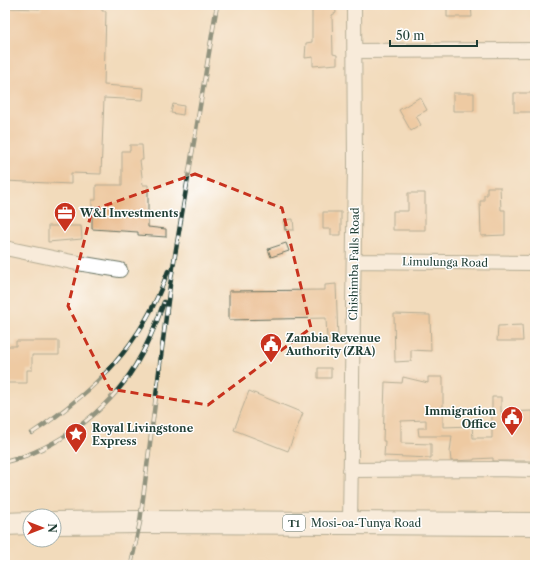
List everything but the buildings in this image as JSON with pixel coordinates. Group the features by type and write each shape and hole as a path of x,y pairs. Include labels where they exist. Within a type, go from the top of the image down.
{"highway":[{"name":"Mosi-oa-Tunya Road","path":"62,523 535,524"},
{"path":"5,524 22,524"}],"street":[{"name":"Chishimba Falls Road","path":"350,524 355,165 354,5"},
{"path":"354,51 535,50"},
{"path":"5,248 120,270"},
{"name":"Limulunga Road","path":"354,261 535,263"},
{"path":"350,470 535,470"}],"highlighted area":[{"path":"195,174 282,208 311,328 208,405 110,389 68,306 92,210"}],"railway":[{"path":"131,565 140,522 170,285 217,5"},
{"path":"32,433 76,400 96,383 114,364 145,322 168,271"},
{"path":"5,462 24,456 62,438 79,426 110,399 124,383 135,366 151,335 164,302"}],"place":[{"name":"W&I Investments","path":"65,232"},
{"name":"Zambia Revenue Authority (ZRA)","path":"271,364"},
{"name":"Immigration Office","path":"512,436"},
{"name":"Royal Livingstone Express","path":"76,454"}]}
